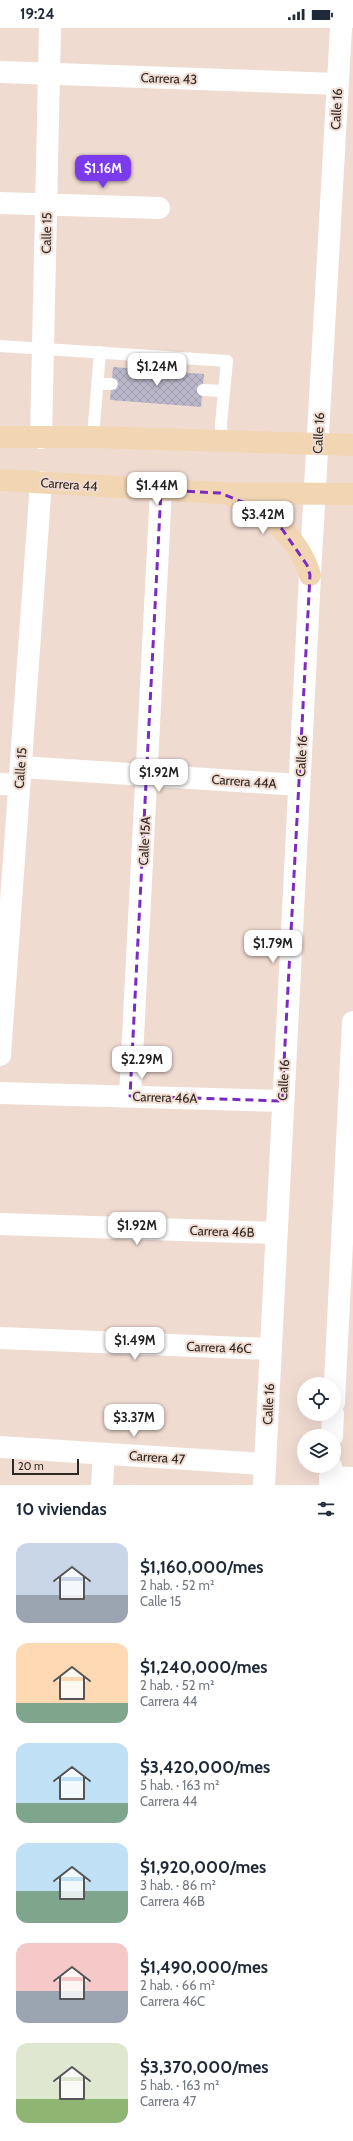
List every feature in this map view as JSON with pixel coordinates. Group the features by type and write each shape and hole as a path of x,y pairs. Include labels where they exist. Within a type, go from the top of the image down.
{"main road":[{"path":"0,436 41,438 93,437 353,445"},
{"name":"Carrera 44","path":"0,480 220,493 353,494"},
{"path":"220,493 250,505 276,523 297,547 310,575"}],"street":[{"name":"Calle 15","path":"41,438 50,28"},
{"name":"Calle 16","path":"264,1475 275,1234 314,494 341,28"},
{"name":"Carrera 43","path":"0,72 337,84"},
{"path":"0,203 159,208"},
{"name":"Calle 15","path":"0,1055 13,778 41,482"},
{"name":"Calle 15A","path":"130,1096 148,775 161,490"},
{"name":"Carrera 44A","path":"13,778 148,775 299,785"},
{"path":"335,1377 351,1102 353,1022"},
{"name":"Carrera 46A","path":"0,1093 282,1101"},
{"name":"Carrera 46B","path":"0,1224 275,1234"},
{"name":"Carrera 46C","path":"0,1338 270,1349"},
{"name":"Carrera 47","path":"0,1447 104,1454 264,1475"},
{"path":"102,1485 104,1454"},
{"path":"330,1476 353,1478"}],"lane":[{"path":"0,346 227,361 221,424 222,441"},
{"path":"93,437 100,352"},
{"path":"98,384 112,384"},
{"path":"203,390 224,391"}],"highlighted area":[{"path":"161,490 220,493 250,505 282,529 307,565 310,575 282,1101 130,1096"}],"building":[{"path":"113,367 204,374 201,407 110,400"}]}
